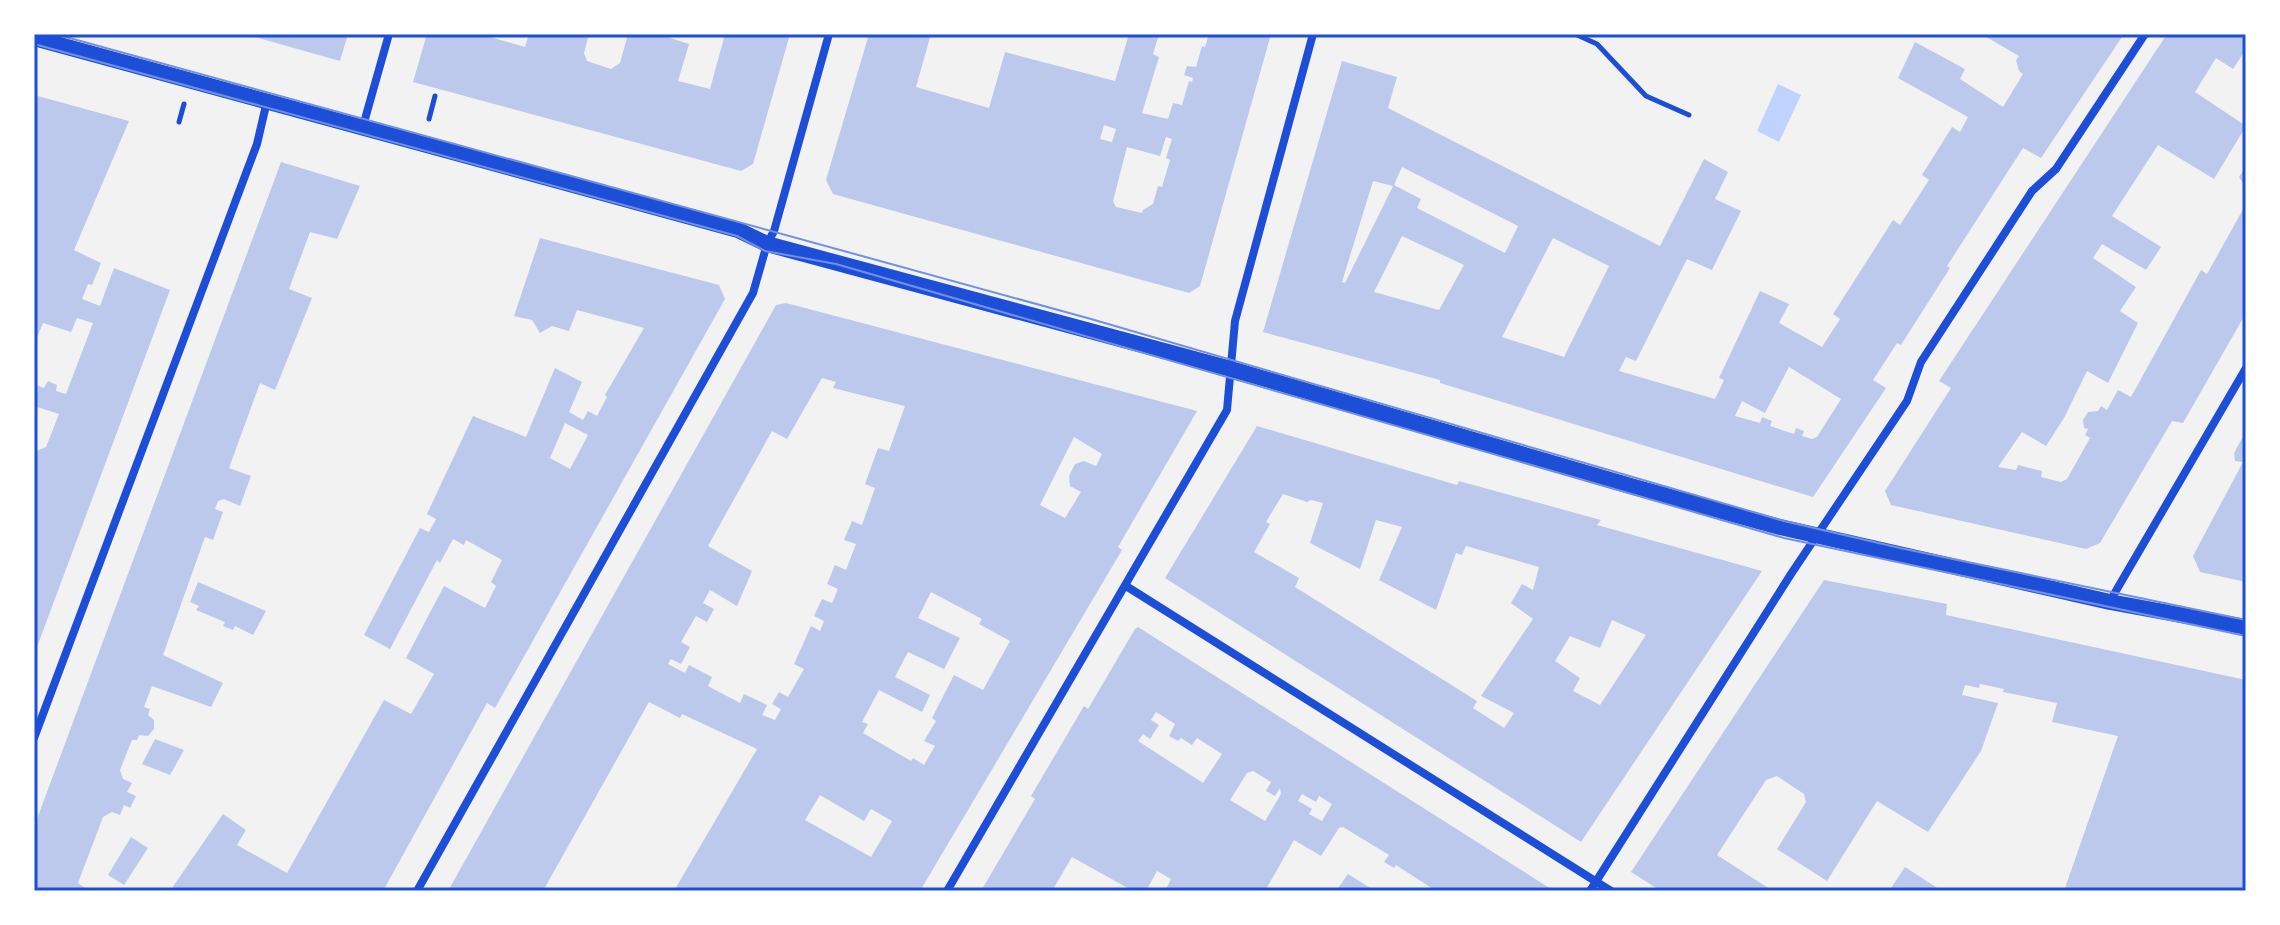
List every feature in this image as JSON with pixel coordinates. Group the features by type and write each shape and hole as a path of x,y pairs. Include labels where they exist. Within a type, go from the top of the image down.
{"main road":[{"path":"34,38 738,230 767,244 1231,369 1634,487 1816,536 2110,602 2246,627"}],"street":[{"path":"363,126 389,34"},
{"path":"417,891 753,293 767,244 774,231 829,34"},
{"path":"947,891 1227,410 1235,321 1313,34"},
{"path":"1590,891 1816,536 1907,401 1921,362 2032,191 2056,169 2145,34"},
{"path":"34,738 251,159 267,101"},
{"path":"2110,602 2246,368"},
{"path":"1126,586 1611,891"}],"path":[{"path":"1575,34 1597,44 1646,96 1689,115"},
{"path":"429,119 435,96"},
{"path":"179,122 184,103"}],"water":[{"path":"1778,84 1801,95 1779,142 1757,131"}],"building":[{"path":"244,34 348,34 340,61"},
{"path":"427,34 488,34 525,47 529,34 589,34 584,53 587,61 611,69 620,63 628,34 658,34 689,44 678,81 710,89 725,34 790,34 753,164 741,171 413,82"},
{"path":"869,34 931,34 916,87 989,108 1005,52 1115,81 1129,34 1159,34 1153,54 1159,57 1142,113 1168,119 1173,103 1182,105 1189,81 1192,82 1193,78 1184,75 1187,66 1196,67 1209,34 1271,34 1200,286 1189,293 833,194 826,180","holes":["1104,125 1116,129 1112,142 1100,139","1166,137 1172,139 1166,158 1170,160 1153,204 1142,213 1116,207 1113,201 1127,147 1160,156"]},
{"path":"1981,34 2124,34 2041,158 2023,148 1947,266 1950,268 1901,345 1897,343 1873,380 1886,388 1813,497 1440,383 1440,380 1263,332 1342,61 1397,77 1388,108 1660,246 1704,159 1728,172 1715,199 1741,211 1712,270 1687,259 1636,361 1626,357 1619,371 1715,399 1724,380 1719,378 1760,291 1789,304 1779,323 1822,347 1840,319 1833,314 1893,220 1900,225 1929,180 1922,175 1952,127 1960,132 1968,117 1898,78 1915,42 1965,69 1960,79 2003,107 2023,74 2016,60 2019,56","holes":["1402,167 1518,226 1505,253 1417,208 1421,199 1394,185","1373,181 1393,186 1345,283 1342,282","1402,236 1464,265 1439,310 1374,292","1553,238 1609,266 1564,357 1502,337","1789,367 1841,399 1817,437 1812,439 1802,436 1804,431 1796,428 1794,434 1770,426 1772,421 1762,417 1760,423 1735,416 1742,401 1765,413"]},
{"path":"2167,34 2246,34 2246,49 2233,69 2216,58 2195,92 2246,126 2214,179 2158,145 2112,216 2161,247 2146,270 2102,244 2093,258 2136,287 2120,311 2138,323 2108,383 2087,371 2046,446 2022,432 1998,467 2016,470 2018,465 2042,471 2041,477 2061,482 2067,479 2090,438 2085,435 2088,429 2084,428 2083,420 2088,412 2098,411 2101,406 2107,410 2118,390 2131,397 2201,270 2207,274 2246,204 2246,313 2183,423 2172,421 2100,543 2086,549 1891,505 1885,491 1951,388 1939,381"},
{"path":"34,95 129,121 74,250 101,263 82,299 100,306 114,268 170,290 34,655 34,452 46,447 59,414 34,406 34,384 44,388 48,381 57,385 56,391 66,394 93,323 77,318 71,332 43,323 34,345"},
{"path":"281,162 360,186 337,239 310,232 289,289 312,298 275,390 260,383 229,468 251,476 240,506 224,499 218,501 215,509 223,512 213,540 205,537 163,655 223,683 211,707 152,686 144,707 150,709 148,715 154,720 154,729 148,736 139,735 137,740 132,740 120,770 123,779 132,783 127,792 136,796 130,808 124,805 120,815 112,812 103,817 78,883 89,891 34,891 34,827"},
{"path":"2246,166 2246,188 2239,177"},
{"path":"540,238 719,285 725,299 495,708 487,703 383,891 170,891 223,814 246,830 237,845 287,873 384,700 411,714 434,674 406,658 444,586 485,608 496,586 491,582 502,560 466,540 464,545 453,539 440,563 437,560 390,649 364,635 420,528 429,532 436,519 427,514 473,416 526,437 555,368 582,382 569,412 583,420 588,411 597,416 607,397 605,395 644,328 577,310 569,331 552,326 540,333 532,320 514,316","holes":["565,423 588,435 570,469 550,458"]},
{"path":"786,303 1197,411 1118,547 1122,550 920,891 674,891 757,749 649,702 543,891 448,891 776,305","holes":["822,378 836,382 833,388 905,406 889,451 878,448 865,484 875,488 862,525 852,521 844,540 856,544 846,570 835,565 827,584 838,589 832,603 822,599 814,616 824,621 820,631 811,626 794,664 804,669 788,697 779,692 772,704 781,709 775,720 762,715 767,705 744,694 740,703 708,686 712,677 689,665 685,673 668,664 671,659 681,664 690,647 681,642 696,616 707,622 714,609 703,603 710,590 737,606 752,571 708,546 772,431 787,439","1074,437 1102,454 1096,466 1084,461 1075,464 1069,476 1070,486 1081,492 1065,518 1040,505","931,592 982,619 979,624 1010,641 983,690 954,675 932,718 936,721 924,741 935,746 924,765 913,758 911,761 863,733 868,724 862,722 879,690 922,712 930,695 895,677 908,652 944,669 960,638 918,618","820,795 864,821 871,809 892,821 871,857 805,820"]},
{"path":"1257,426 1457,485 1459,481 1601,520 1597,525 1762,571 1581,842 1165,578","holes":["1283,494 1307,502 1323,503 1310,543 1360,569 1376,520 1402,527 1379,580 1436,610 1456,553 1462,555 1466,546 1539,567 1533,590 1522,584 1511,603 1533,619 1481,696 1514,713 1504,728 1473,708 1477,701 1295,587 1299,578 1254,552 1270,524 1266,522","1612,620 1646,635 1600,705 1573,691 1580,678 1555,661 1570,636 1600,648"]},
{"path":"2246,431 2246,582 2200,572 2193,556 2243,462 2235,461 2234,453"},
{"path":"1824,580 1947,604 1946,615 2246,680 2246,891 2064,891 2118,736 2052,722 2057,703 1980,684 1979,688 1965,685 1962,695 1998,703 1981,751 1928,832 1877,801 1827,881 1777,849 1806,802 1804,794 1777,776 1766,780 1717,855 1773,891 1661,891 1631,872"},
{"path":"198,582 266,611 253,635 235,626 233,630 223,626 225,622 196,610 199,606 190,602"},
{"path":"1138,627 1550,891 1436,891 1396,865 1394,868 1384,862 1389,855 1343,827 1339,828 1321,856 1294,840 1265,891 1165,891 1171,879 1157,871 1146,891 1133,891 1072,857 1052,891 981,891 1035,799 1031,796 1084,706 1088,709","holes":["1156,712 1175,724 1169,736 1178,741 1181,738 1192,745 1197,738 1222,754 1203,783 1138,741 1143,734 1150,739 1159,725 1151,720","1253,771 1271,782 1266,791 1275,796 1280,788 1281,794 1265,821 1230,800 1247,773","1302,794 1316,802 1319,796 1332,804 1322,821 1309,814 1312,809 1298,801"]},
{"path":"155,739 184,750 170,775 142,764"},
{"path":"131,837 148,848 124,885 108,875"},
{"path":"1905,867 1942,891 1889,891"},
{"path":"1348,874 1375,891 1336,891"}],"tram line":[{"path":"55,34 1091,319 1784,521 2246,620"},
{"path":"34,44 737,236 765,251 836,264 1784,538 2246,636"}]}
